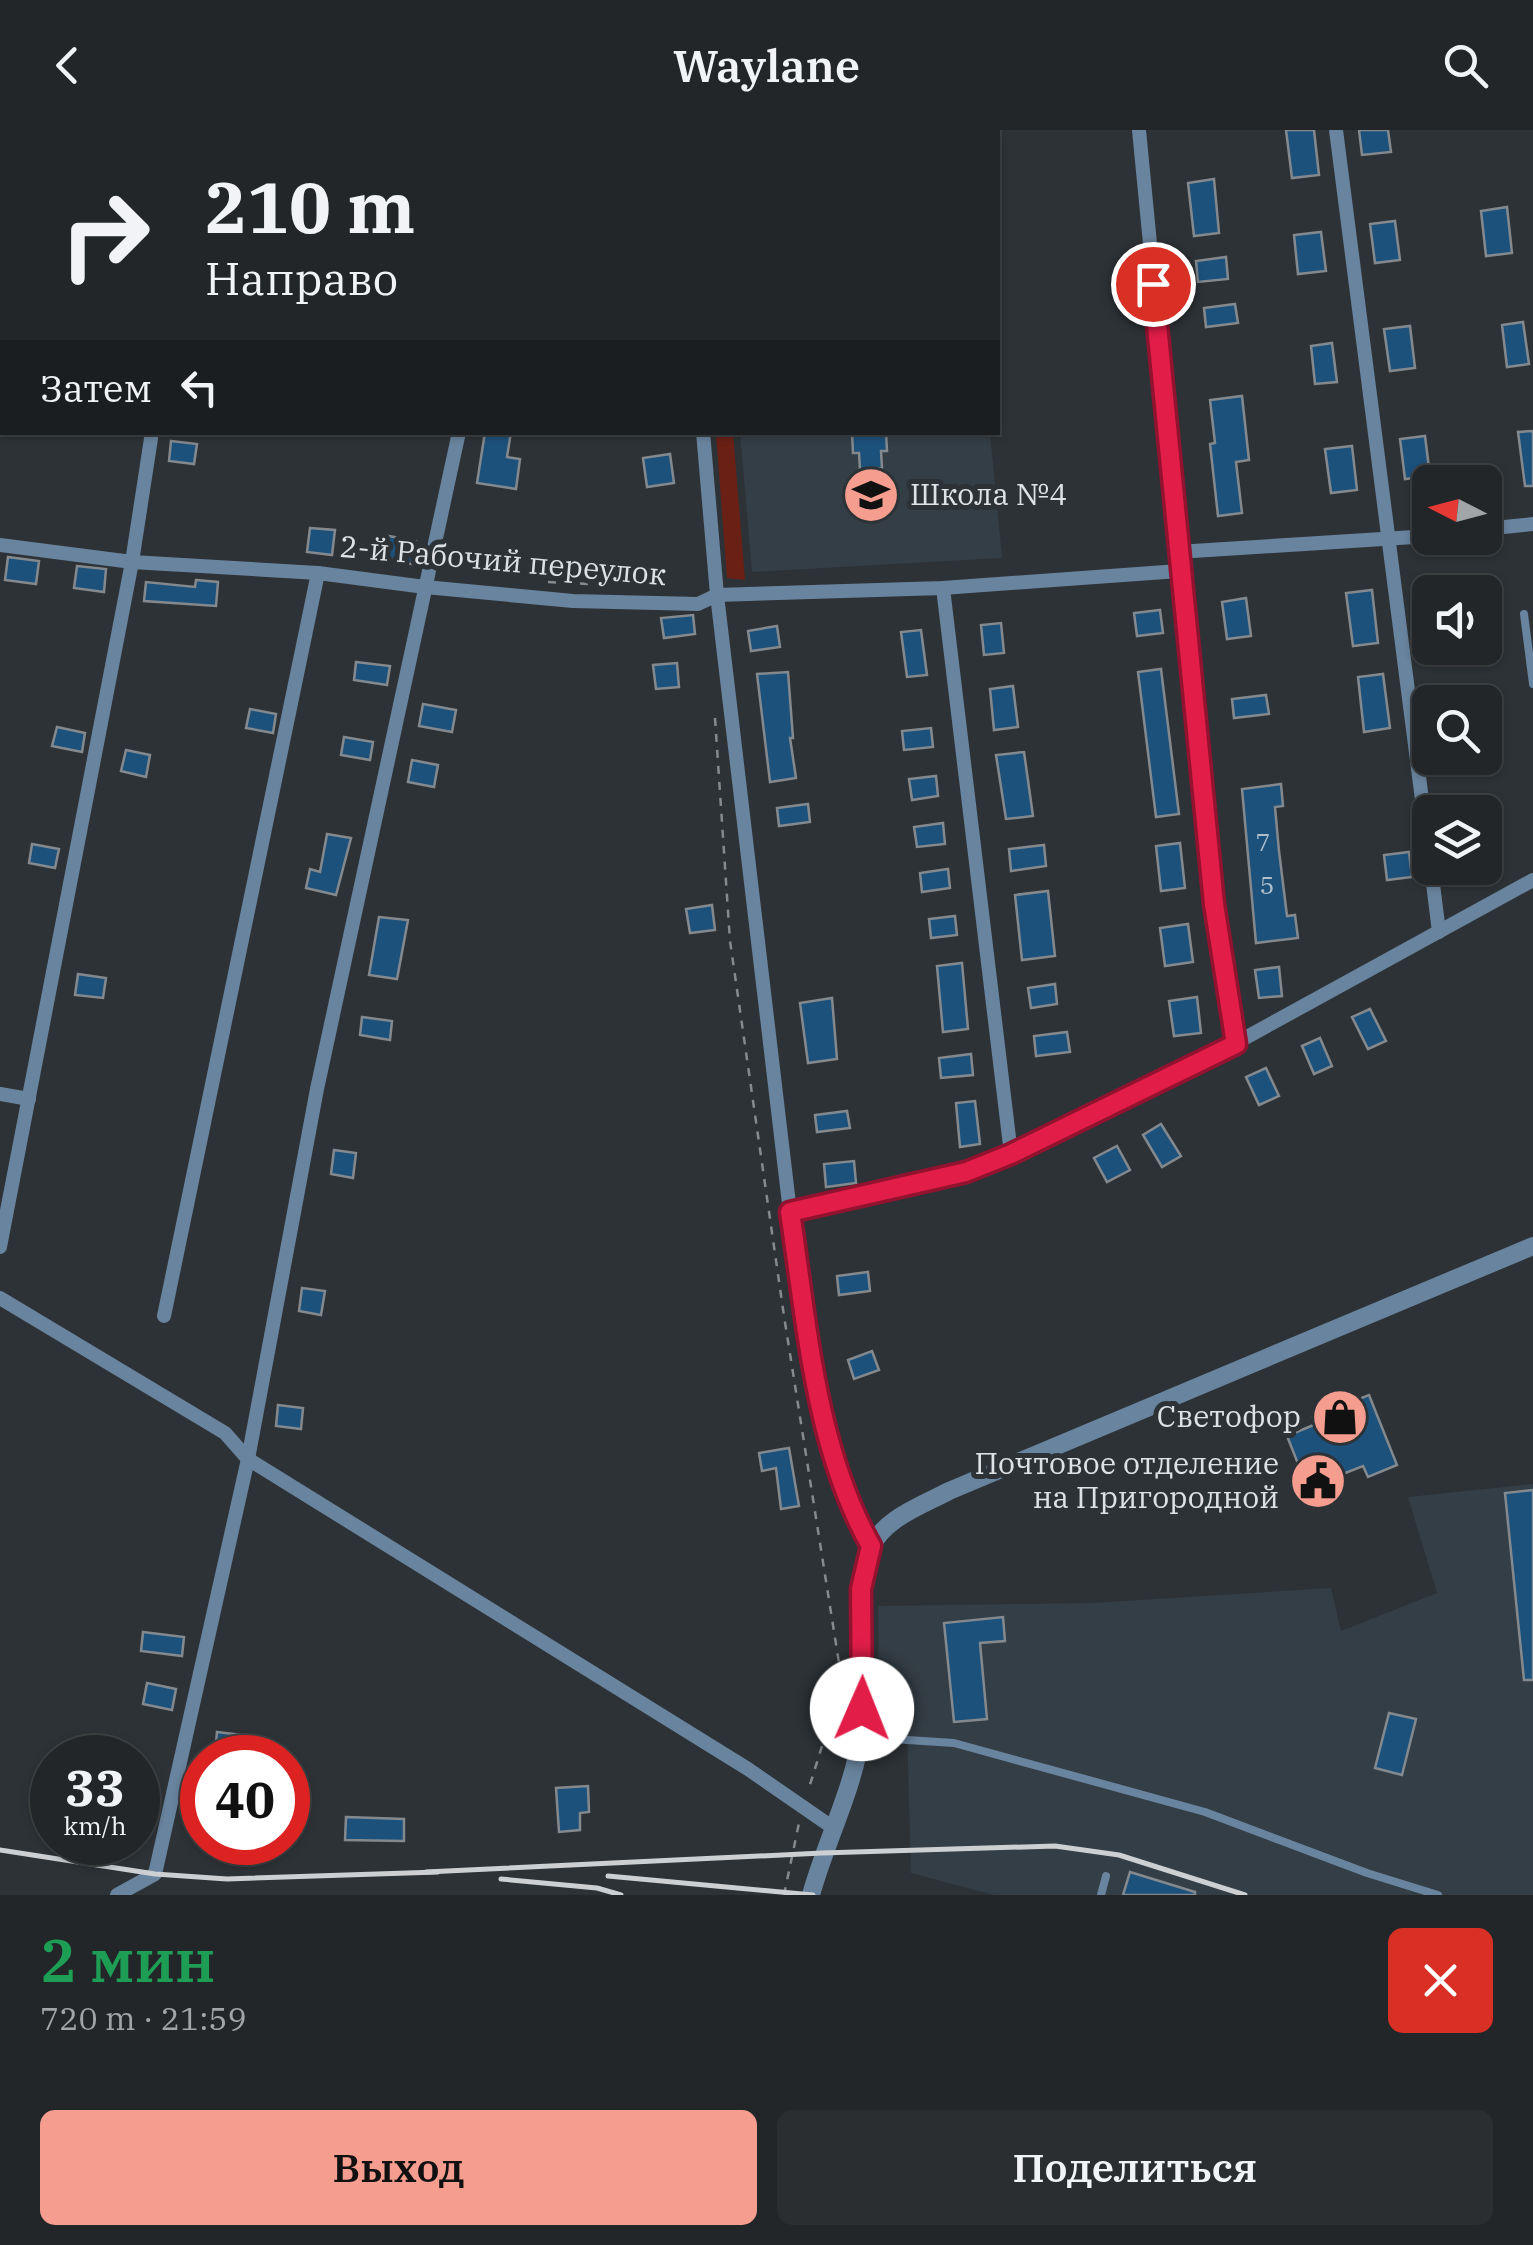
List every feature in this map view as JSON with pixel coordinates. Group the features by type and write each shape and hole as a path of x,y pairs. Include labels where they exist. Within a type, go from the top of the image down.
{"street":[{"path":"1139,130 1214,904 1236,1044"},
{"path":"1336,130 1421,795"},
{"path":"0,1247 132,562 152,435"},
{"path":"117,1895 155,1874 248,1459 318,1089 458,435"},
{"path":"703,435 717,594 790,1212 818,1392 849,1507 871,1546"},
{"path":"1502,528 1533,524"},
{"path":"1178,552 1412,538"},
{"name":"2-й Рабочий переулок","path":"0,545 132,562 318,574 425,588 573,600 698,604 717,594 943,588 1179,570"},
{"path":"164,1316 318,574"},
{"path":"943,588 1011,1154"},
{"path":"790,1212 966,1172 1011,1154 1236,1044 1533,880"},
{"path":"1433,885 1439,932"},
{"path":"0,1094 29,1099"},
{"path":"810,1895 861,1737 861,1589 871,1546 888,1524 949,1490 1533,1246"},
{"path":"0,1298 225,1433 248,1459 748,1769 832,1827"}],"lane":[{"path":"1524,614 1533,684"},
{"path":"861,1737 954,1744 1205,1812 1366,1873 1438,1895"},
{"path":"1101,1895 1106,1876"}],"path":[{"path":"545,582 620,586"},
{"path":"714,705 730,941 842,1682 804,1808 784,1895"}],"shaded area":[{"path":"716,435 733,435 745,580 727,578"},
{"name":"Школа №4","path":"740,435 990,435 1002,558 752,572"},
{"path":"1533,1484 1533,1895 994,1895 911,1873 907,1730 879,1723 878,1606 1093,1603 1331,1588 1341,1631 1437,1593 1408,1497"}],"building":[{"path":"1286,130 1314,130 1319,175 1292,178"},
{"path":"1359,130 1388,130 1391,152 1362,155"},
{"path":"1214,179 1219,233 1194,236 1188,183"},
{"path":"1507,207 1512,253 1486,256 1481,211"},
{"path":"1395,221 1400,260 1375,263 1370,224"},
{"path":"1321,232 1326,271 1298,274 1294,235"},
{"path":"1226,257 1228,279 1198,282 1196,261"},
{"path":"1235,304 1238,323 1206,327 1204,308"},
{"path":"1523,322 1529,364 1507,367 1502,325"},
{"path":"1410,326 1415,368 1390,371 1384,329"},
{"path":"1332,343 1337,382 1315,384 1311,346"},
{"path":"1242,396 1249,460 1236,462 1242,513 1218,516 1210,444 1215,443 1210,400"},
{"path":"1533,431 1533,486 1525,486 1518,432"},
{"path":"485,435 511,435 507,457 520,459 516,489 477,483"},
{"name":"Школа №4","path":"852,435 886,435 887,451 881,451 882,468 860,470 859,453 853,453"},
{"path":"1425,436 1429,465 1412,465 1412,478 1405,479 1400,439"},
{"path":"171,441 197,444 194,464 169,461"},
{"path":"1352,446 1357,490 1331,493 1325,449"},
{"path":"670,454 674,483 647,487 643,458"},
{"path":"310,528 335,530 332,555 307,552"},
{"path":"378,534 416,541 412,564 374,557"},
{"path":"8,557 39,561 36,584 5,580"},
{"path":"77,566 106,569 104,592 74,588"},
{"path":"196,580 218,582 216,606 144,601 146,582 195,587"},
{"path":"1372,590 1378,643 1353,646 1346,593"},
{"path":"1246,598 1251,636 1227,639 1222,602"},
{"path":"1160,610 1163,633 1137,636 1134,613"},
{"path":"693,615 695,634 664,638 661,618"},
{"path":"1001,623 1004,653 984,655 981,625"},
{"path":"777,626 780,647 751,651 748,631"},
{"path":"921,630 927,675 907,677 901,632"},
{"path":"356,662 390,666 387,685 354,680"},
{"path":"677,663 679,687 656,689 653,665"},
{"path":"1161,669 1179,814 1156,817 1138,672"},
{"path":"788,672 796,778 770,782 757,674"},
{"path":"1383,674 1390,728 1364,732 1358,677"},
{"path":"1013,686 1018,727 994,730 990,689"},
{"path":"1266,695 1269,714 1234,718 1232,699"},
{"path":"423,704 456,710 452,732 419,726"},
{"path":"250,709 276,714 273,733 246,728"},
{"path":"57,727 85,733 82,752 52,746"},
{"path":"931,728 933,747 904,750 902,731"},
{"path":"344,737 373,742 370,760 341,755"},
{"path":"126,750 150,755 146,777 121,771"},
{"path":"1024,752 1033,816 1006,819 996,755"},
{"path":"412,760 438,765 434,787 408,782"},
{"path":"936,776 938,796 912,800 909,779"},
{"path":"1281,784 1283,806 1275,807 1279,851 1287,916 1295,915 1298,938 1256,943 1242,789"},
{"path":"808,804 810,822 779,826 777,808"},
{"path":"943,823 945,844 917,847 914,827"},
{"path":"327,834 351,838 336,895 306,888 310,869 320,872"},
{"path":"1180,843 1185,888 1161,891 1156,846"},
{"path":"32,844 59,849 55,868 29,863"},
{"path":"1044,845 1046,866 1011,871 1009,849"},
{"path":"1409,852 1412,877 1387,880 1384,855"},
{"path":"948,869 950,888 922,892 920,873"},
{"path":"1048,891 1055,956 1022,960 1015,895"},
{"path":"712,905 715,930 690,933 686,909"},
{"path":"955,916 957,935 931,938 929,919"},
{"path":"379,917 408,920 397,979 369,975"},
{"path":"1188,924 1193,962 1165,966 1160,928"},
{"path":"962,963 968,1029 943,1032 937,966"},
{"path":"1279,967 1282,996 1259,998 1255,970"},
{"path":"78,974 106,978 103,998 75,995"},
{"path":"1055,984 1057,1004 1031,1008 1028,988"},
{"path":"1197,997 1201,1033 1174,1036 1169,1001"},
{"path":"832,998 837,1059 808,1063 800,1003"},
{"path":"1370,1009 1386,1041 1368,1049 1352,1017"},
{"path":"362,1017 392,1021 390,1040 360,1035"},
{"path":"1067,1032 1070,1052 1036,1056 1034,1036"},
{"path":"1320,1038 1332,1066 1314,1074 1302,1046"},
{"path":"971,1054 973,1075 941,1078 939,1058"},
{"path":"1266,1068 1279,1096 1259,1105 1246,1077"},
{"path":"975,1101 980,1144 960,1147 956,1103"},
{"path":"847,1111 850,1128 817,1132 815,1115"},
{"path":"1161,1124 1181,1156 1162,1167 1143,1135"},
{"path":"1117,1146 1130,1170 1107,1182 1094,1158"},
{"path":"334,1150 356,1153 353,1178 331,1174"},
{"path":"854,1161 856,1183 826,1187 824,1164"},
{"path":"868,1272 870,1291 839,1295 837,1276"},
{"path":"302,1288 325,1291 321,1315 299,1311"},
{"path":"872,1351 879,1370 854,1379 848,1360"},
{"path":"1369,1395 1397,1465 1368,1477 1363,1466 1335,1477 1340,1488 1312,1499 1287,1436 1316,1424 1313,1417"},
{"path":"278,1405 303,1408 301,1429 276,1426"},
{"path":"789,1448 799,1506 781,1509 776,1468 762,1471 759,1453"},
{"path":"1533,1490 1533,1680 1524,1680 1505,1493"},
{"path":"1003,1617 1005,1641 980,1643 987,1719 954,1722 944,1623"},
{"path":"143,1632 184,1637 182,1656 141,1651"},
{"path":"147,1683 176,1689 172,1710 143,1704"},
{"path":"1389,1713 1416,1719 1402,1775 1375,1768"},
{"path":"588,1786 589,1812 580,1813 580,1830 559,1832 556,1788"},
{"path":"346,1817 404,1819 404,1841 345,1840"},
{"path":"1130,1872 1195,1892 1195,1895 1123,1895"}],"railway":[{"path":"426,1872 1055,1846 1119,1855 1245,1895"},
{"path":"0,1850 155,1874 227,1879 438,1872"},
{"path":"608,1876 813,1895"},
{"path":"501,1879 597,1888 621,1895"}],"place":[{"name":"Школа №4","path":"871,495"},
{"name":"Светофор","path":"1340,1417"},
{"name":"Почтовое отделение на Пригородной","path":"1318,1481"}],"route":[{"path":"862,1709 861,1589 871,1546 849,1507 818,1392 790,1212 966,1172 1011,1154 1236,1044 1214,904 1153,284"}]}
